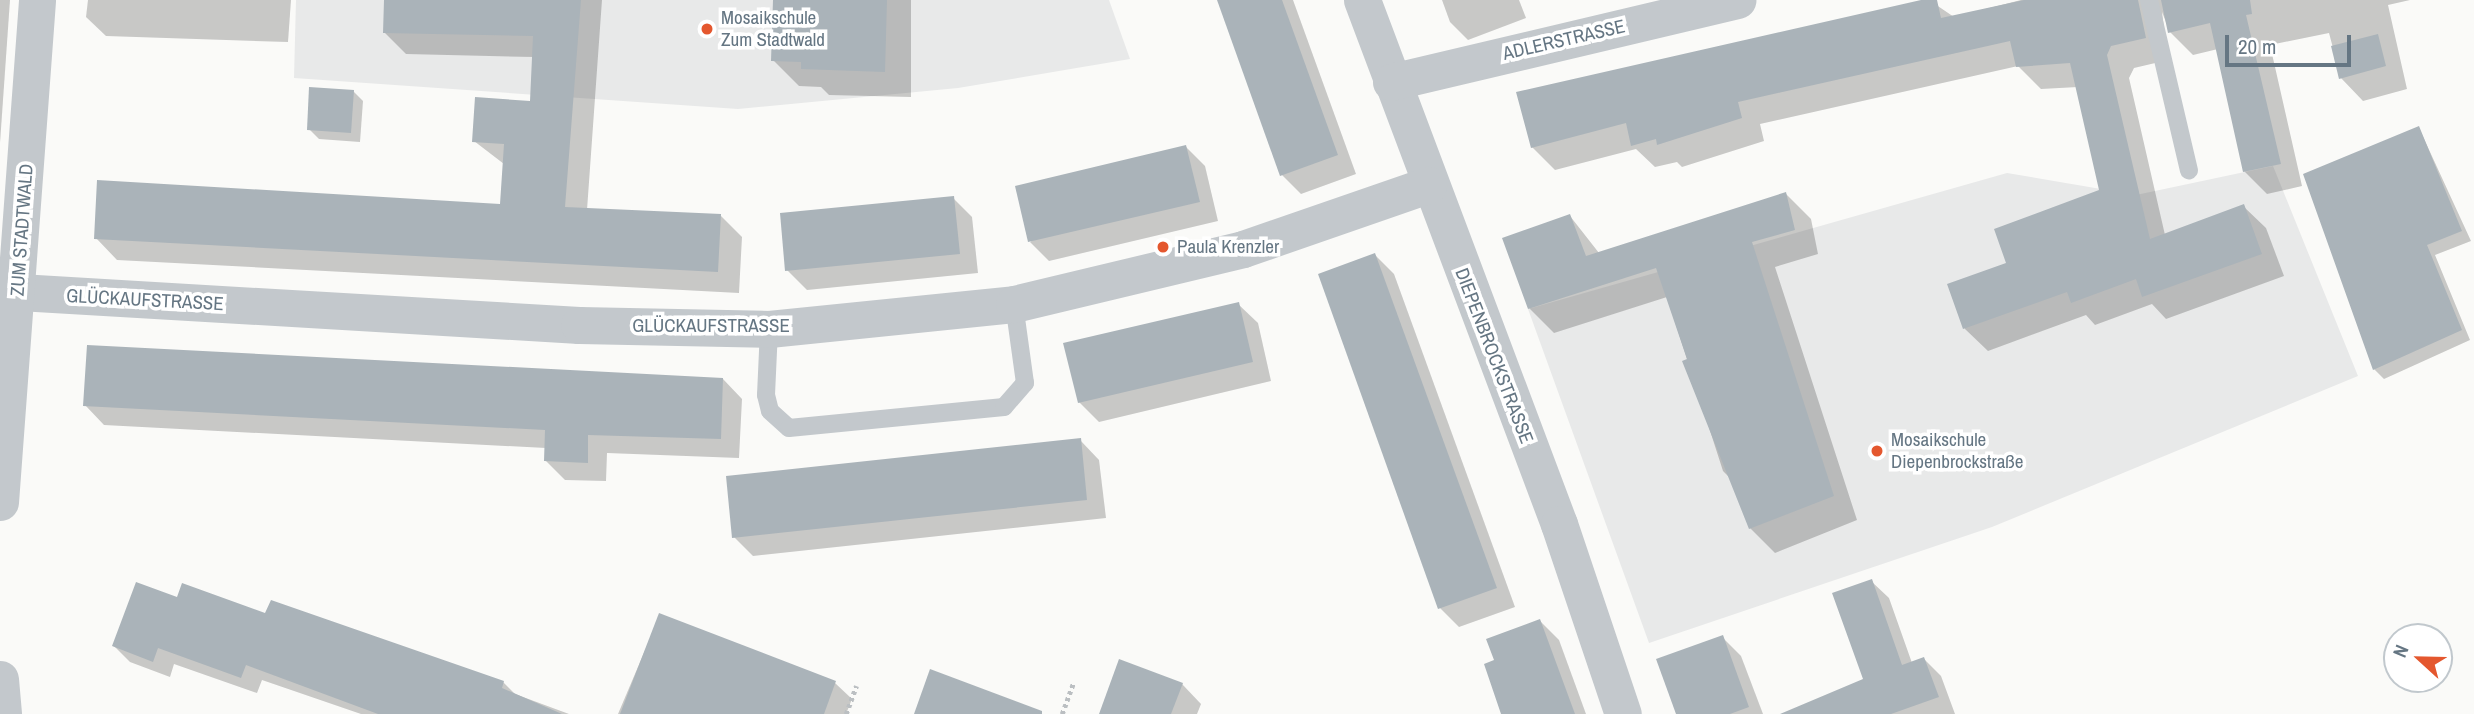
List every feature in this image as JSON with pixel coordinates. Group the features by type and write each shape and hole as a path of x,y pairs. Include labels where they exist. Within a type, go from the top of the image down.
{"street":[{"name":"ZUM STADTWALD","path":"0,502 19,292 37,0"},
{"name":"DIEPENBROCKSTRASSE","path":"1362,0 1428,185 1559,524 1623,714"},
{"name":"ADLERSTRASSE","path":"1391,82 1631,12 1737,0"},
{"name":"GLÜCKAUFSTRASSE","path":"19,292 579,325 769,329 1014,304 1243,249 1428,185"},
{"path":"0,679 3,714"}],"lane":[{"path":"2149,0 2189,170"},
{"path":"769,329 766,395 770,411 789,428 995,408 1018,396 1025,383 1014,304"}],"path":[{"path":"1062,714 1073,684"},
{"path":"846,714 856,686"}],"shaded area":[{"name":"Mosaikschule Zum Stadtwald","path":"296,0 1109,0 1130,59 958,88 738,109 294,78"},
{"name":"Mosaikschule Diepenbrockstraße","path":"2273,166 2358,376 1992,527 1649,643 1528,309 2007,173 2136,195"}],"building":[{"path":"384,0 581,0 565,207 721,214 718,272 94,239 97,180 500,204 504,144 472,142 475,97 530,101 533,36 383,33"},
{"path":"773,0 887,0 885,72 801,69 801,62 771,61"},
{"path":"1217,0 1282,0 1338,155 1280,176"},
{"path":"1921,0 1937,0 1941,18 2024,0 2138,0 2146,38 2111,46 2107,55 2150,239 2244,204 2262,254 2142,297 2136,279 2071,303 2067,292 1963,329 1947,284 2006,263 1994,229 2099,190 2070,63 2016,67 2010,41 1738,102 1742,118 1657,145 1656,139 1631,146 1626,123 1531,148 1516,92"},
{"path":"2161,0 2250,0 2252,14 2246,15 2281,164 2243,172 2210,23 2168,33"},
{"path":"2378,34 2386,66 2339,79 2331,46"},
{"path":"309,87 354,90 351,133 307,130"},
{"path":"2419,126 2462,231 2427,245 2462,330 2373,370 2303,174"},
{"path":"1186,145 1200,202 1028,242 1015,186"},
{"path":"1786,192 1795,230 1752,242 1834,496 1749,529 1682,361 1687,359 1656,268 1528,309 1502,238 1570,214 1586,256"},
{"path":"954,196 960,254 785,271 780,213"},
{"path":"1375,253 1497,588 1438,609 1318,274"},
{"path":"1239,302 1253,362 1078,403 1063,343"},
{"path":"87,345 723,378 721,439 588,435 588,463 544,461 545,430 83,406"},
{"path":"1081,438 1087,500 732,538 726,476"},
{"path":"1872,579 1902,665 1924,657 1939,697 1891,714 1780,714 1863,679 1832,593"},
{"path":"136,582 177,597 182,583 265,613 271,600 504,681 502,688 562,714 378,714 246,665 241,678 158,648 153,662 112,646"},
{"path":"659,613 836,681 824,714 620,714"},
{"path":"1540,619 1575,714 1501,714 1484,664 1494,660 1486,639"},
{"path":"1723,635 1749,707 1730,714 1676,714 1656,659"},
{"path":"1119,659 1183,683 1171,714 1099,714"},
{"path":"930,669 1042,711 1042,714 914,714"}],"place":[{"name":"Mosaikschule Zum Stadtwald","path":"707,29"},
{"name":"Paula Krenzler","path":"1163,247"},
{"name":"Mosaikschule Diepenbrockstraße","path":"1877,451"}]}
